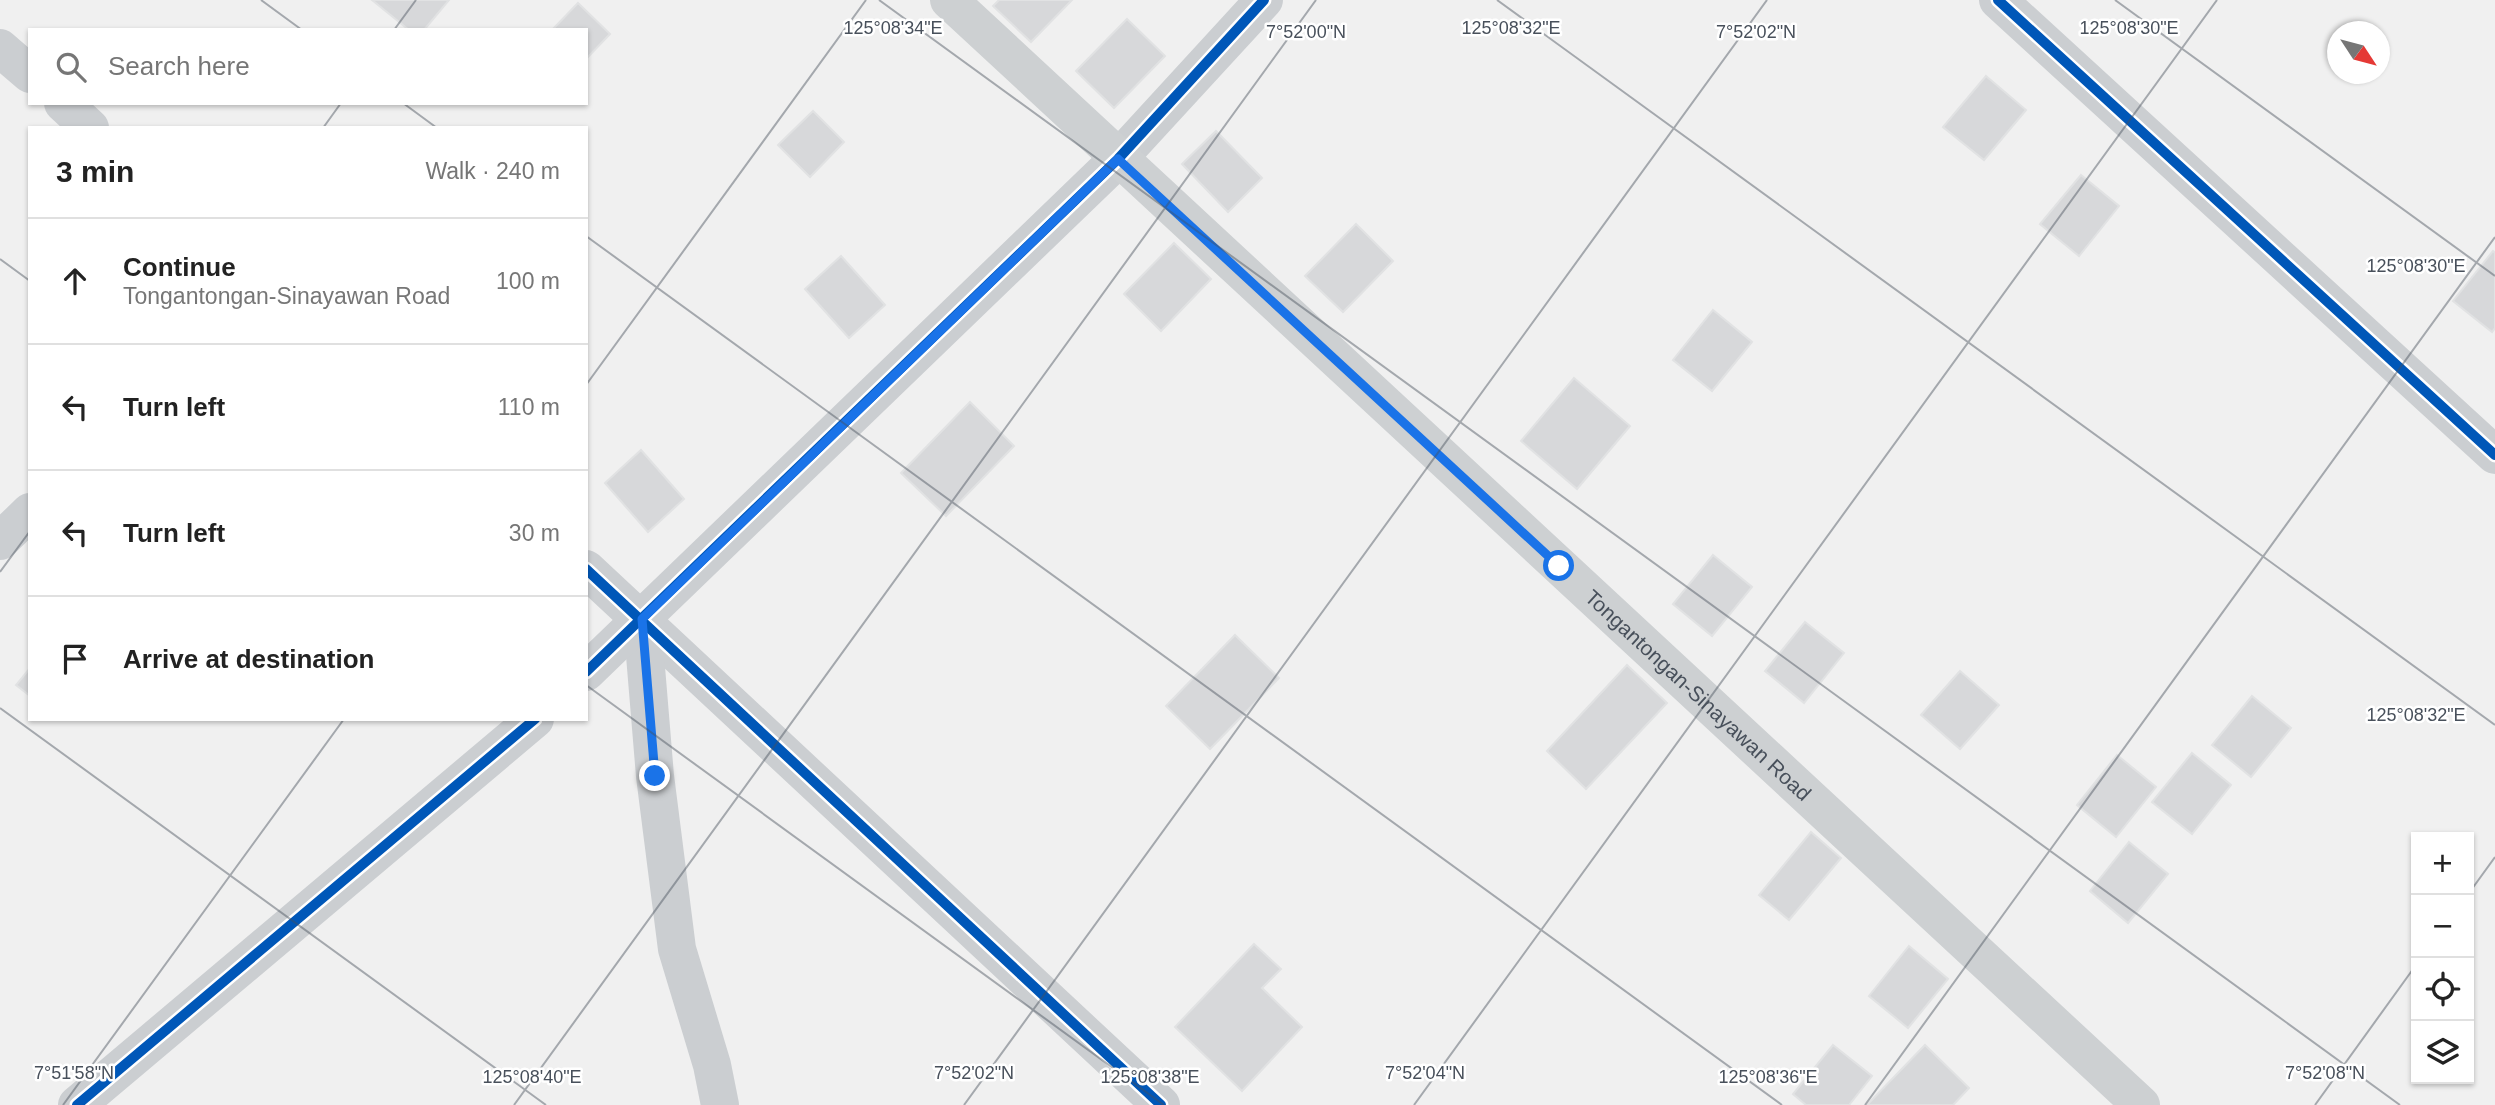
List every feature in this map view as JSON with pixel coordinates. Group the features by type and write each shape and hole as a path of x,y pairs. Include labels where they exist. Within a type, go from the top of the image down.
{"main road":[{"name":"Tongantongan-Sinayawan Road","path":"949,0 2141,1105"}],"street":[{"path":"588,670 1118,159 1264,0"},
{"path":"1998,0 2495,455"},
{"path":"0,48 28,72"},
{"path":"65,105 88,126"},
{"path":"0,541 28,514"},
{"path":"588,571 1161,1105"},
{"path":"642,619 655,776 677,949 712,1065 720,1105"},
{"path":"77,1105 533,721"}],"building":[{"path":"372,0 449,0 426,28 407,28"},
{"path":"999,0 1072,0 1031,42 993,6"},
{"path":"578,3 610,34 588,57 588,28 554,28"},
{"path":"1127,19 1165,56 1114,108 1076,71"},
{"path":"1986,76 2026,110 1984,160 1943,127"},
{"path":"813,111 844,142 810,177 778,145"},
{"path":"1216,131 1262,178 1228,212 1182,164"},
{"path":"2081,175 2119,206 2079,256 2040,224"},
{"path":"1356,224 1393,261 1343,312 1305,276"},
{"path":"1174,243 1211,279 1161,331 1124,294"},
{"path":"2493,251 2495,328 2492,332 2453,301"},
{"path":"841,256 885,305 849,338 805,289"},
{"path":"1713,310 1752,342 1712,391 1673,360"},
{"path":"1574,378 1630,426 1577,489 1521,441"},
{"path":"970,402 1014,446 946,516 901,473"},
{"path":"641,450 684,499 648,532 605,483"},
{"path":"1713,555 1752,587 1712,636 1673,604"},
{"path":"1805,622 1844,653 1804,703 1765,671"},
{"path":"1235,635 1279,678 1210,749 1166,706"},
{"path":"1627,665 1667,703 1586,789 1547,751"},
{"path":"28,670 28,694 16,685"},
{"path":"1960,671 1999,705 1960,749 1921,715"},
{"path":"2252,696 2291,728 2251,777 2212,745"},
{"path":"2192,753 2231,785 2192,834 2152,802"},
{"path":"2117,755 2156,787 2116,837 2077,805"},
{"path":"1811,832 1841,858 1789,920 1759,895"},
{"path":"2129,842 2168,874 2128,923 2090,891"},
{"path":"1254,944 1281,969 1262,988 1302,1027 1242,1091 1175,1027"},
{"path":"1909,946 1948,979 1908,1028 1869,996"},
{"path":"1833,1045 1872,1076 1849,1105 1806,1105 1793,1094"},
{"path":"1925,1045 1969,1088 1953,1105 1867,1105"}],"cycle path":[{"path":"588,670 1118,159 1264,0"},
{"path":"1998,0 2495,455"},
{"path":"588,571 1161,1105"},
{"path":"77,1105 533,721"}],"route":[{"path":"655,776 642,619 1118,159 1559,566"}]}
